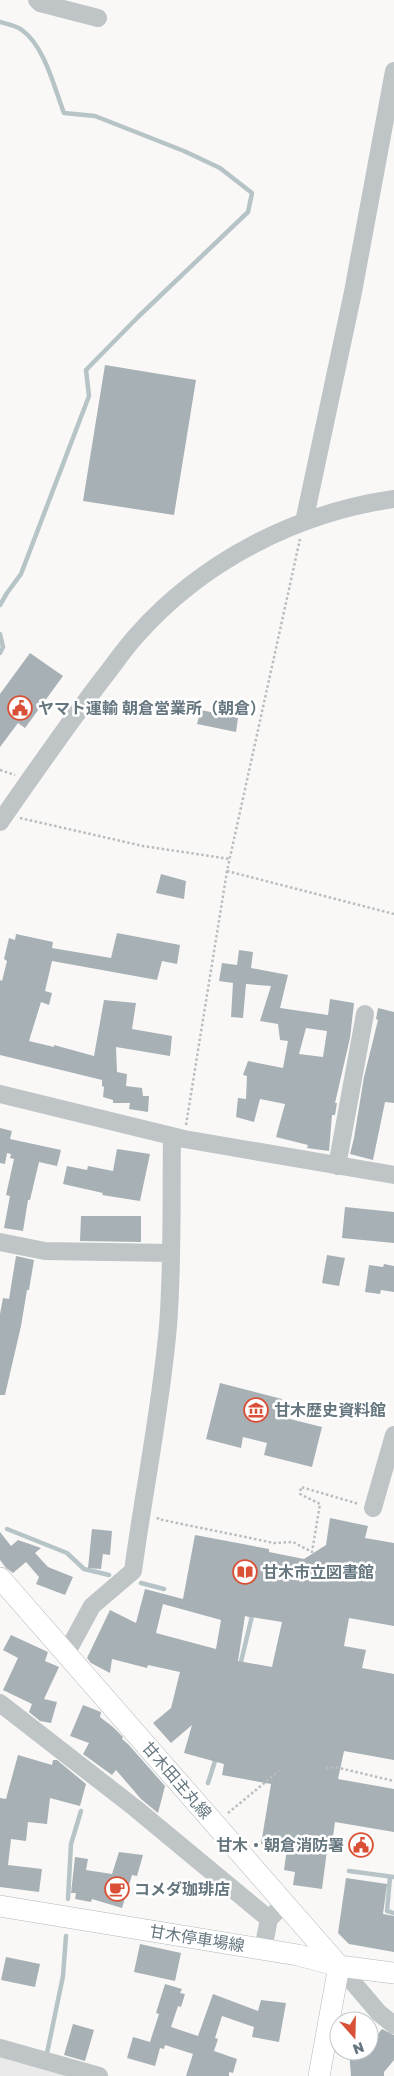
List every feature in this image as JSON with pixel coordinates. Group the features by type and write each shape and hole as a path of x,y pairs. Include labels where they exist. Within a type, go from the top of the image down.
{"main road":[{"name":"甘木田主丸線","path":"0,1578 339,1966"},
{"name":"甘木停車場線","path":"0,1906 298,1955 339,1966 394,1973"},
{"path":"335,2011 339,1966"},
{"path":"319,2076 329,2048"}],"street":[{"path":"37,0 40,3 98,18"},
{"path":"304,522 353,292 394,71"},
{"path":"2,818 92,692 137,635 178,595 236,554 304,522 346,508 394,499"},
{"path":"337,1166 365,1014"},
{"path":"0,1094 178,1137 394,1176"},
{"path":"66,1654 92,1606 133,1571 147,1470 157,1422 168,1326 170,1253 178,1137"},
{"path":"1,1245 45,1251 170,1253"},
{"path":"373,1508 394,1435"},
{"path":"0,1703 135,1808 269,1919"},
{"path":"264,1949 269,1919 284,1903"},
{"path":"339,1966 368,2011"},
{"path":"379,2020 394,2025"},
{"path":"0,2048 99,2076"}],"path":[{"path":"178,1137 227,871 304,522"},
{"path":"2,818 143,846 230,859"},
{"path":"227,871 394,914"},
{"path":"159,1511 158,1519 274,1543 293,1542 312,1552 320,1504 300,1494 301,1487 373,1508"},
{"path":"326,1768 335,1767 394,1781"},
{"path":"228,1813 279,1771"}],"shaded area":[{"path":"0,2055 72,2076 0,2076"}],"building":[{"path":"105,365 196,380 174,515 83,501"},
{"name":"ヤマト運輸 朝倉営業所（朝倉）","path":"30,653 63,676 25,728 18,723 0,747 0,694"},
{"path":"201,710 238,718 236,732 197,724"},
{"path":"161,874 186,881 184,899 156,893"},
{"path":"117,933 180,945 177,964 162,961 157,980 52,961 45,991 52,993 49,1005 41,1002 29,1041 54,1047 54,1045 94,1056 104,1000 136,1003 132,1029 172,1036 170,1056 116,1047 117,1072 127,1074 126,1086 142,1088 143,1096 149,1096 148,1112 129,1109 130,1103 113,1103 113,1100 103,1097 104,1087 102,1086 102,1080 0,1055 0,980 2,981 7,961 4,959 9,938 15,940 16,934 53,942 52,948 111,958"},
{"path":"239,950 253,952 251,968 288,975 280,1008 328,1015 330,999 354,1003 350,1038 335,1103 337,1103 335,1115 332,1115 329,1151 307,1148 308,1145 276,1137 285,1104 260,1099 254,1122 236,1117 238,1098 246,1099 247,1076 243,1075 248,1061 283,1068 288,1041 280,1040 278,1024 260,1021 271,986 246,984 243,1018 231,1017 233,983 219,981 222,963 237,965","holes":["306,1028 327,1031 323,1057 299,1054"]},
{"path":"378,1008 394,1012 394,1103 385,1102 373,1160 350,1154 364,1077 378,1020 376,1019"},
{"path":"0,1128 12,1131 10,1139 61,1150 57,1166 39,1162 30,1200 28,1200 23,1231 4,1228 10,1196 6,1195 14,1159 10,1158 11,1154 7,1153 5,1164 0,1163"},
{"path":"117,1149 150,1154 140,1201 102,1195 103,1193 63,1184 67,1166 87,1170 88,1166 113,1171"},
{"path":"345,1207 394,1212 394,1243 342,1238"},
{"path":"81,1216 141,1216 141,1242 80,1241"},
{"path":"327,1255 345,1258 339,1286 322,1283"},
{"path":"16,1256 34,1260 5,1395 0,1395 0,1314 3,1298 9,1299"},
{"path":"384,1264 394,1266 394,1292 381,1290 380,1294 365,1292 369,1265 383,1267"},
{"path":"220,1383 282,1399 278,1416 322,1427 312,1467 264,1455 267,1443 243,1437 241,1448 206,1439"},
{"path":"330,1518 368,1526 365,1538 394,1543 394,1626 349,1618 344,1646 366,1650 362,1668 394,1674 394,1760 344,1751 338,1779 394,1789 394,1832 335,1822 331,1851 327,1850 322,1889 293,1885 295,1872 284,1870 287,1848 261,1844 271,1784 222,1775 224,1764 184,1753 192,1725 171,1743 153,1723 171,1708 180,1672 148,1665 147,1668 112,1659 110,1673 91,1663 87,1658 110,1610 136,1623 145,1589 183,1599 195,1535 269,1549 269,1552 304,1559 326,1545","holes":["163,1604 221,1620 216,1649 156,1633","245,1616 282,1622 272,1667 238,1661"]},
{"path":"92,1529 112,1531 110,1555 103,1554 101,1569 88,1568"},
{"path":"0,1532 11,1546 18,1540 41,1548 35,1553 48,1567 73,1577 65,1595 36,1584 39,1577 26,1562 13,1573 6,1568 0,1560"},
{"path":"11,1635 48,1652 45,1661 59,1667 44,1699 57,1702 51,1723 40,1721 29,1712 32,1704 3,1690 18,1658 3,1650"},
{"path":"83,1705 101,1712 100,1717 123,1737 122,1739 165,1786 158,1813 141,1799 116,1770 112,1775 83,1754 89,1743 70,1736"},
{"path":"18,1755 52,1765 53,1760 57,1760 86,1784 80,1806 50,1798 47,1824 28,1822 26,1841 11,1839 8,1865 42,1869 39,1892 0,1887 0,1798 6,1799"},
{"path":"119,1852 143,1855 137,1876 132,1875 122,1908 92,1899 91,1902 75,1899 76,1893 71,1893 75,1857 88,1859 86,1870 112,1874"},
{"path":"346,1878 387,1884 383,1914 394,1916 394,1952 349,1944 338,1933"},
{"path":"140,1944 181,1953 175,1981 134,1972"},
{"path":"6,1957 40,1964 35,1987 1,1980"},
{"path":"165,1984 182,1989 180,1993 185,1994 181,2007 178,2006 171,2027 198,2036 213,1994 258,2011 261,2000 286,2003 279,2042 252,2037 254,2027 222,2016 215,2038 218,2039 214,2051 237,2059 233,2073 229,2072 229,2076 186,2076 193,2054 165,2045 164,2049 160,2048 155,2066 127,2058 133,2037 150,2042 159,2014 156,2013"},
{"path":"73,2024 94,2030 85,2061 64,2055"},
{"path":"382,2029 394,2035 394,2060 384,2072 384,2076 351,2076 350,2061 379,2061 379,2033"}],"waterway":[{"path":"0,22 20,29 37,46 48,68 64,113 95,116 184,151 220,168 252,193 248,212 138,317 86,370 89,396 21,574 0,605"},
{"path":"0,634 3,647 0,653"},
{"path":"7,1529 67,1553 84,1569 109,1575"},
{"path":"141,1583 164,1589"},
{"path":"240,1666 252,1616 249,1615"},
{"path":"208,1783 216,1758"},
{"path":"68,1899 71,1844 81,1811"},
{"path":"349,1871 394,1877"},
{"path":"390,1877 387,1911 394,1913"},
{"path":"46,2058 63,1976 66,1936"}],"place":[{"name":"ヤマト運輸 朝倉営業所（朝倉）","path":"20,708"},
{"name":"甘木歴史資料館","path":"256,1410"},
{"name":"甘木市立図書館","path":"245,1572"},
{"name":"甘木・朝倉消防署","path":"361,1845"},
{"name":"コメダ珈琲店","path":"117,1889"}]}
